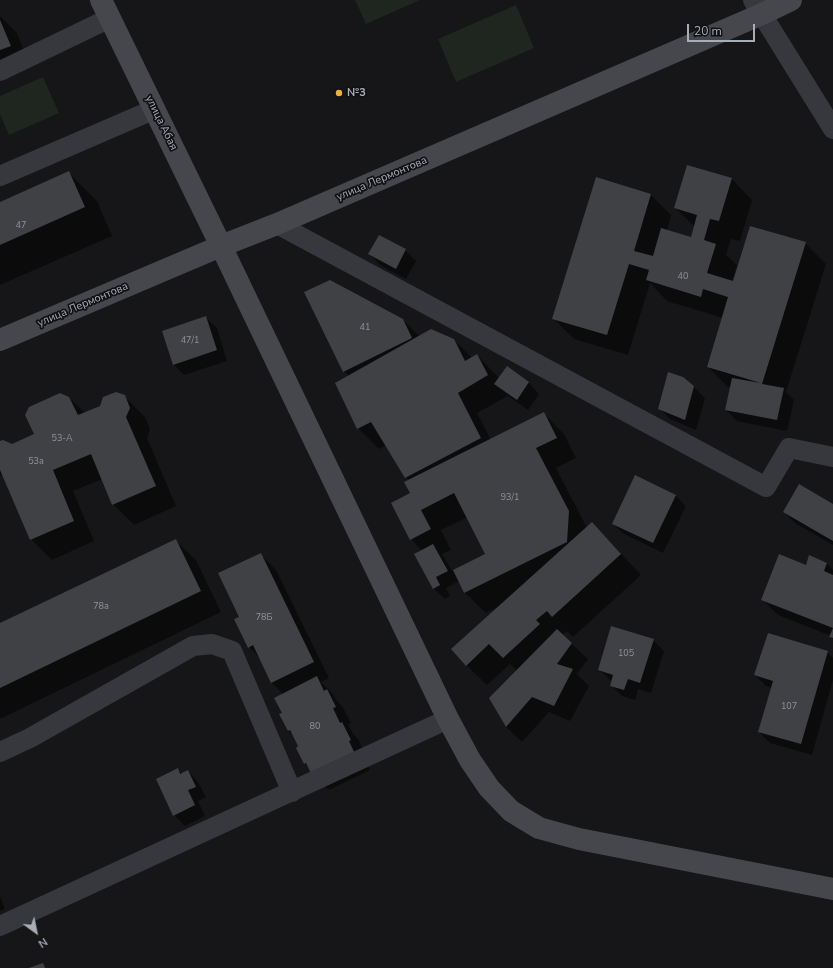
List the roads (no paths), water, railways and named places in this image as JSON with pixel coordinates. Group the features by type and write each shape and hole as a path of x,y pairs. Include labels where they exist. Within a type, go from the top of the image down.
{"street":[{"name":"улица Лермонтова","path":"0,340 221,246 278,224 758,7 791,0"},
{"path":"758,7 833,129"},
{"path":"0,71 106,9"},
{"name":"улица Абая","path":"106,9 448,719 470,760 489,788 512,811 540,828 579,839 833,889"},
{"path":"0,176 155,109"},
{"path":"278,224 766,486 789,448 833,457"},
{"path":"0,752 30,738 193,646 212,644 232,652 292,792"},
{"path":"0,926 448,719"}],"place":[{"name":"№3","path":"339,93"}]}
